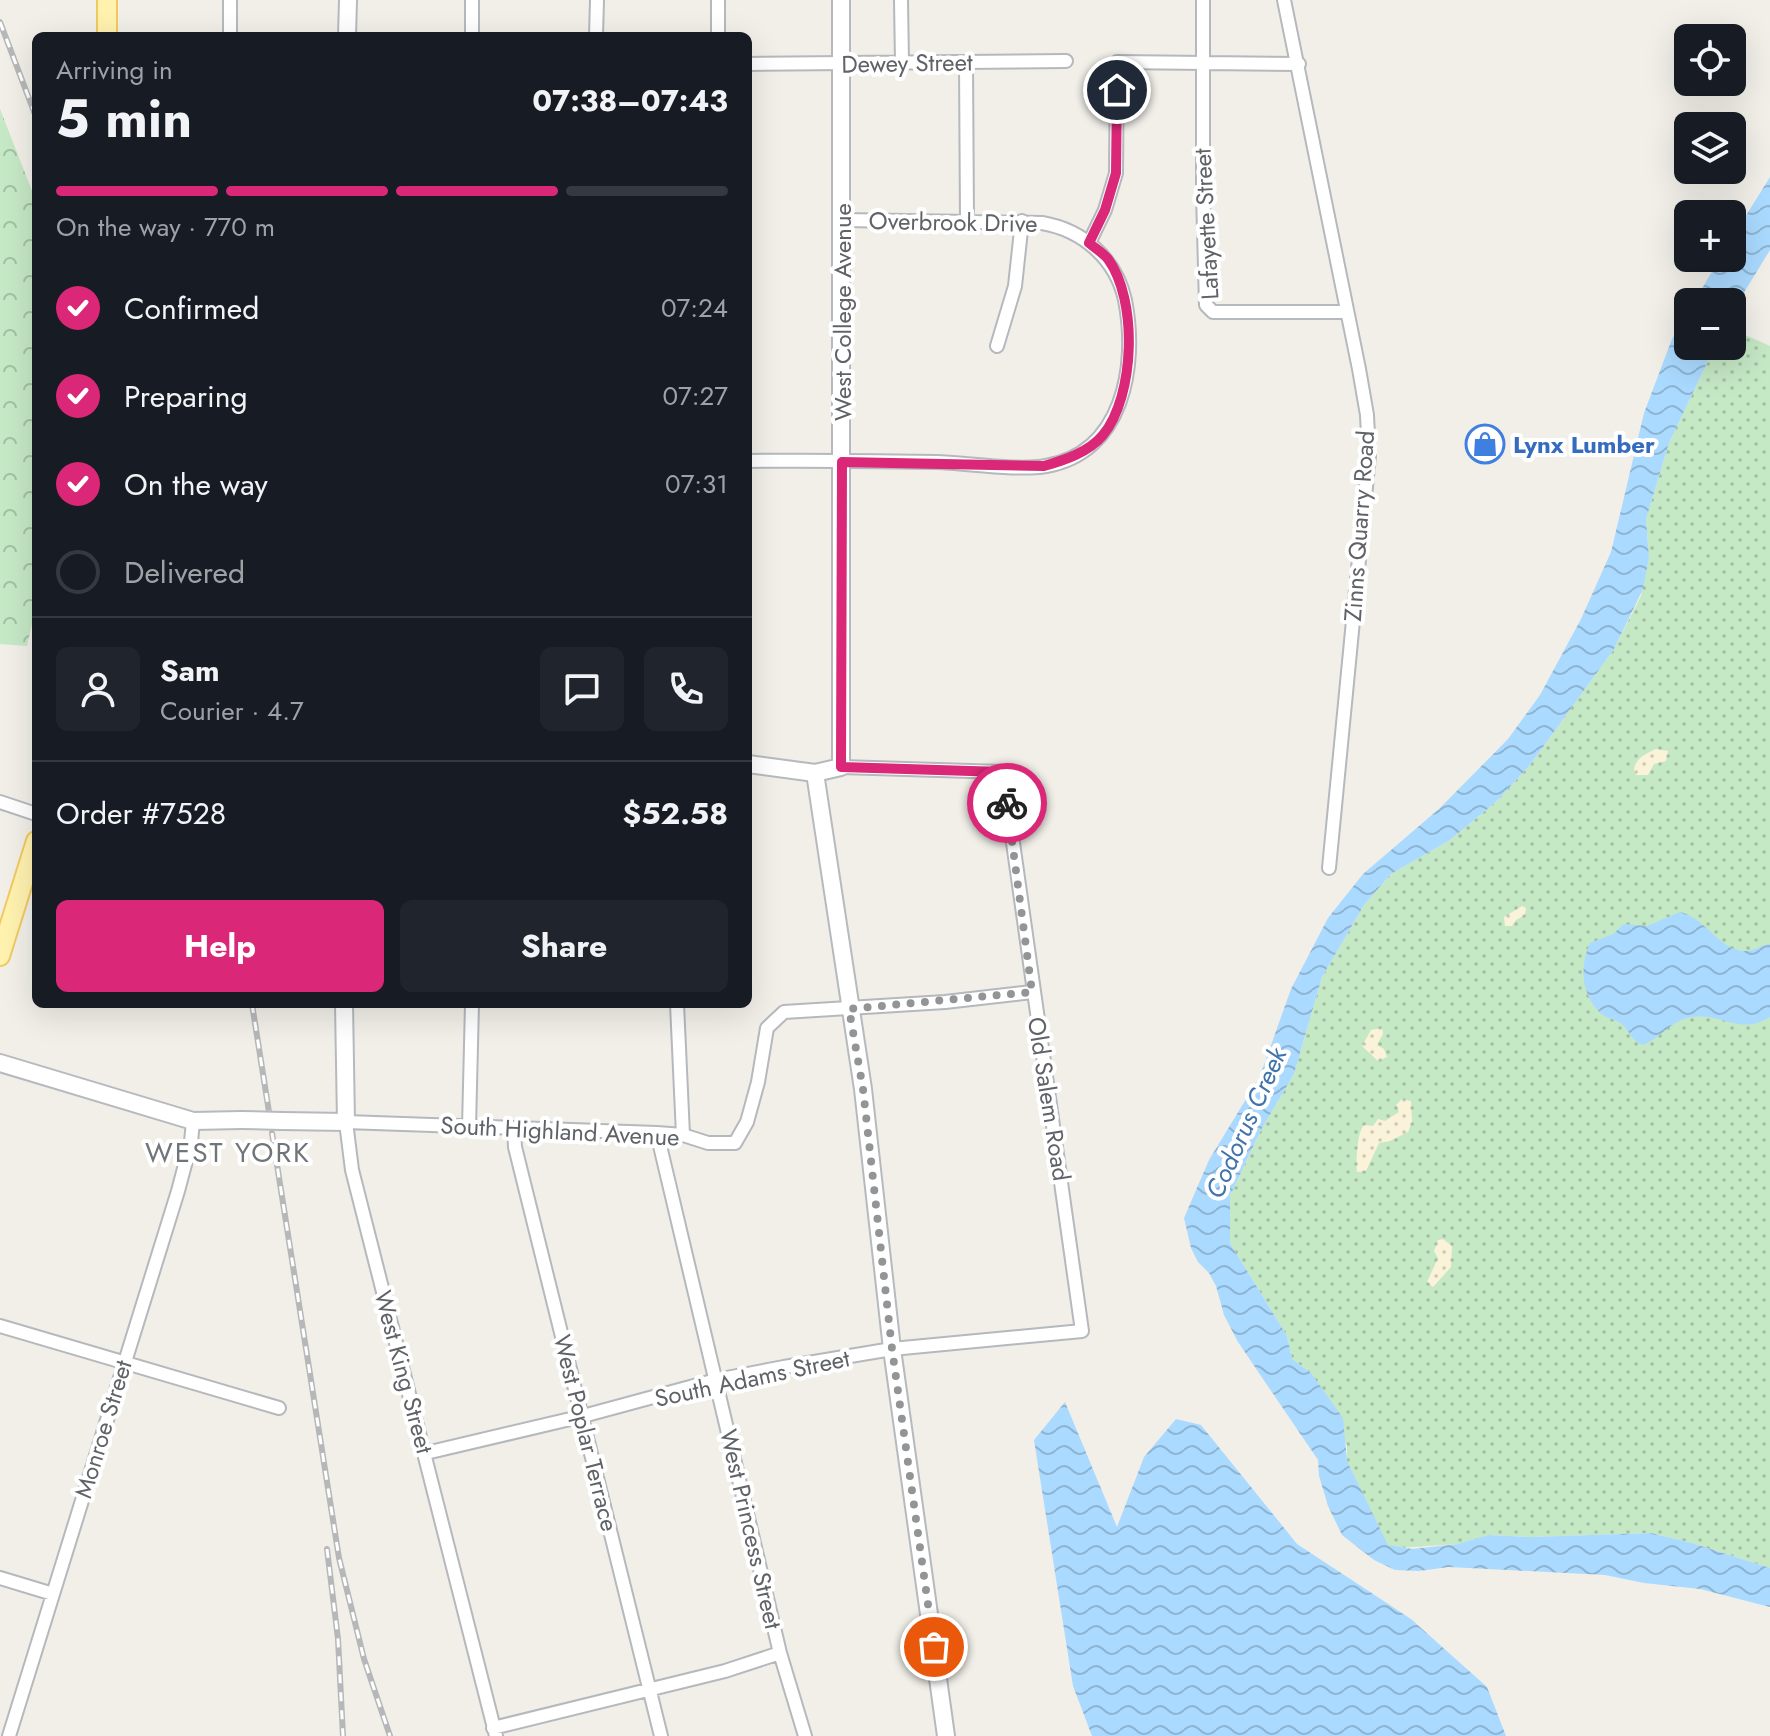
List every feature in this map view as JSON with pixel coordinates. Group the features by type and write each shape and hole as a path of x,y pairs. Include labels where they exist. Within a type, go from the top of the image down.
{"main road":[{"path":"107,0 107,32"},
{"path":"0,956 32,854"}],"street":[{"path":"230,0 230,32"},
{"path":"347,32 348,0"},
{"path":"472,0 472,32"},
{"path":"596,32 597,0"},
{"path":"718,0 718,32"},
{"name":"West College Avenue","path":"841,0 841,767"},
{"path":"901,0 902,63"},
{"name":"Lafayette Street","path":"1203,0 1206,305 1213,312 1346,312"},
{"name":"Zinns Quarry Road","path":"1284,0 1367,415 1369,456 1329,868"},
{"name":"Dewey Street","path":"752,64 1066,61"},
{"path":"1089,243 1105,210 1116,173 1117,62 1299,64"},
{"path":"966,63 967,221"},
{"name":"Overbrook Drive","path":"842,220 1022,221 1061,226 1107,258 1124,295 1128,339 1124,393 1116,415 1103,436 1067,460 1044,466 842,462"},
{"path":"997,346 1015,286 1022,221"},
{"path":"752,461 842,462"},
{"path":"752,765 815,773 841,767"},
{"name":"Old Salem Road","path":"841,767 1003,772 1082,1331"},
{"path":"815,773 863,1089 892,1349 946,1736"},
{"path":"0,802 32,813"},
{"name":"South Highland Avenue","path":"0,1063 193,1121 346,1122 657,1133 683,1135 708,1143 735,1143 747,1122 755,1095 767,1028 784,1012 1032,992"},
{"name":"West King Street","path":"344,1008 346,1122 352,1170 495,1732"},
{"path":"469,1127 472,1008"},
{"path":"677,1008 683,1135"},
{"name":"Monroe Street","path":"9,1736 178,1191 191,1142 193,1121"},
{"name":"West Poplar Terrace","path":"514,1129 515,1147 661,1736"},
{"name":"West Princess Street","path":"657,1133 780,1653 805,1736"},
{"path":"0,1326 279,1408"},
{"name":"South Adams Street","path":"426,1453 583,1416 716,1380 892,1349 1082,1331"},
{"path":"0,1578 53,1594"},
{"path":"495,1732 725,1671 780,1653"}],"green space":[{"path":"0,109 32,191 32,624 27,646 0,644"},
{"path":"1746,335 1770,346 1770,1568 1651,1533 1531,1537 1488,1535 1459,1544 1396,1548 1388,1545 1370,1511 1347,1461 1347,1445 1311,1373 1292,1359 1287,1336 1230,1243 1230,1196 1261,1130 1294,1074 1322,977 1364,905 1391,874 1450,840 1497,801 1530,765 1614,649 1641,596 1649,558 1646,519 1669,443 1708,360 1746,360"}],"sand":[{"path":"1656,749 1668,751 1666,761 1654,764 1648,775 1636,775 1634,767 1638,760"},
{"path":"1522,906 1526,908 1525,915 1512,926 1505,926 1504,917"},
{"path":"1382,1028 1383,1034 1377,1045 1384,1049 1387,1057 1378,1061 1362,1046 1371,1030"},
{"path":"1402,1099 1411,1101 1412,1122 1408,1132 1379,1143 1366,1171 1357,1172 1358,1147 1364,1125 1373,1126 1378,1119 1385,1121 1399,1112 1396,1105"},
{"path":"1443,1239 1452,1246 1451,1267 1433,1287 1427,1282 1438,1258 1434,1251 1438,1240"}],"water":[{"path":"1770,177 1770,250 1746,289 1702,288 1712,272 1746,272 1746,216"},
{"name":"Codorus Creek","path":"1674,336 1674,360 1708,360 1669,443 1646,519 1649,558 1643,589 1614,649 1530,765 1497,801 1450,840 1391,874 1364,905 1322,977 1294,1074 1261,1130 1230,1196 1230,1243 1287,1336 1292,1359 1311,1373 1343,1418 1347,1461 1388,1545 1412,1549 1458,1544 1488,1535 1531,1537 1651,1533 1770,1568 1770,1607 1700,1589 1605,1575 1449,1567 1395,1570 1374,1560 1342,1535 1328,1506 1319,1476 1318,1460 1238,1342 1224,1315 1216,1286 1191,1248 1184,1218 1209,1160 1260,1076 1291,989 1328,918 1363,874 1440,808 1508,739 1540,695 1581,619 1611,552 1644,413"},
{"path":"1680,912 1698,921 1720,941 1736,950 1749,951 1770,944 1770,1017 1740,1024 1692,1017 1678,1022 1643,1045 1620,1023 1596,1008 1586,991 1583,972 1590,943 1613,934 1624,924 1647,926"},
{"path":"1065,1402 1117,1527 1144,1457 1176,1419 1201,1425 1297,1544 1411,1619 1487,1687 1506,1736 1092,1736 1073,1686 1034,1440"}],"railway":[{"path":"0,22 32,106"},
{"path":"253,1008 269,1112"},
{"path":"272,1133 339,1558 364,1659 390,1736"},
{"path":"327,1549 338,1639 343,1736"}],"way so far":[{"path":"934,1647 892,1349 863,1089 849,1009 1032,992 1007,803"}],"place":[{"name":"Lynx Lumber","path":"1485,444"}],"district":[{"name":"WEST YORK","path":"228,1152"}],"route":[{"path":"1007,803 1003,772 841,767 842,462 1044,466 1067,460 1103,436 1116,415 1124,393 1127,312 1124,295 1107,258 1089,243 1105,210 1116,173 1117,90"}]}
